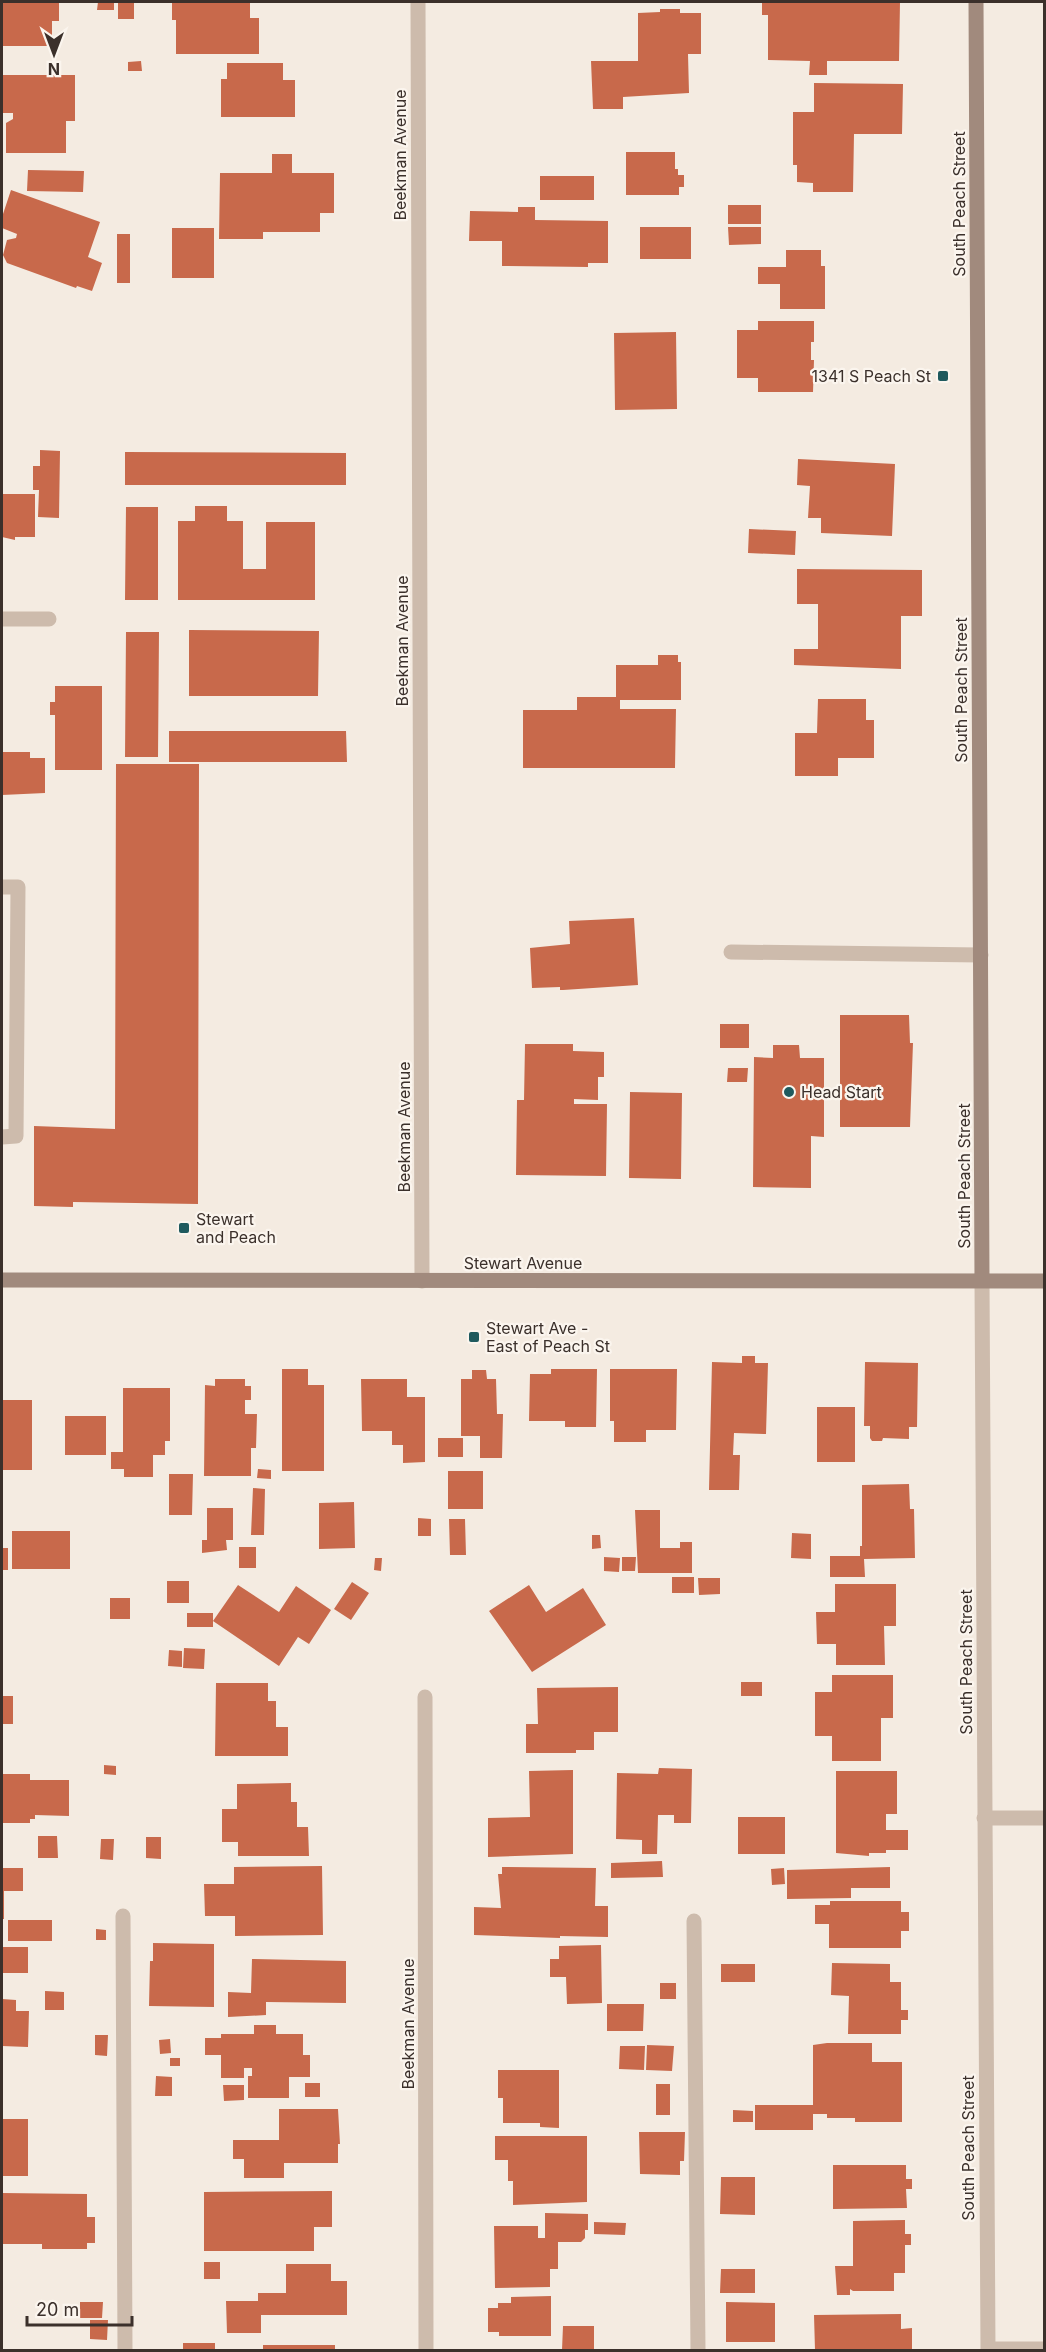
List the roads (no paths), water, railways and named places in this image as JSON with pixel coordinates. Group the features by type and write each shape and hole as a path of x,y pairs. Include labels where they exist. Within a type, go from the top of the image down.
{"street":[{"name":"Beekman Avenue","path":"418,2 422,1281"},
{"name":"South Peach Street","path":"976,2 988,2350"},
{"path":"2,619 49,619"},
{"path":"2,887 18,887 16,1136 2,1137"},
{"path":"731,952 981,955"},
{"name":"Stewart Avenue","path":"2,1280 1044,1281"},
{"name":"Beekman Avenue","path":"425,1697 426,2350"},
{"path":"984,1818 1044,1818"},
{"path":"123,1916 125,2350"},
{"path":"694,1921 698,2350"},
{"path":"988,2350 1044,2349"}],"place":[{"name":"1341 S Peach St","path":"943,376"},
{"name":"Head Start","path":"789,1092"},
{"name":"Stewart and Peach","path":"184,1228"},
{"name":"Stewart Ave - East of Peach St","path":"474,1337"}]}
